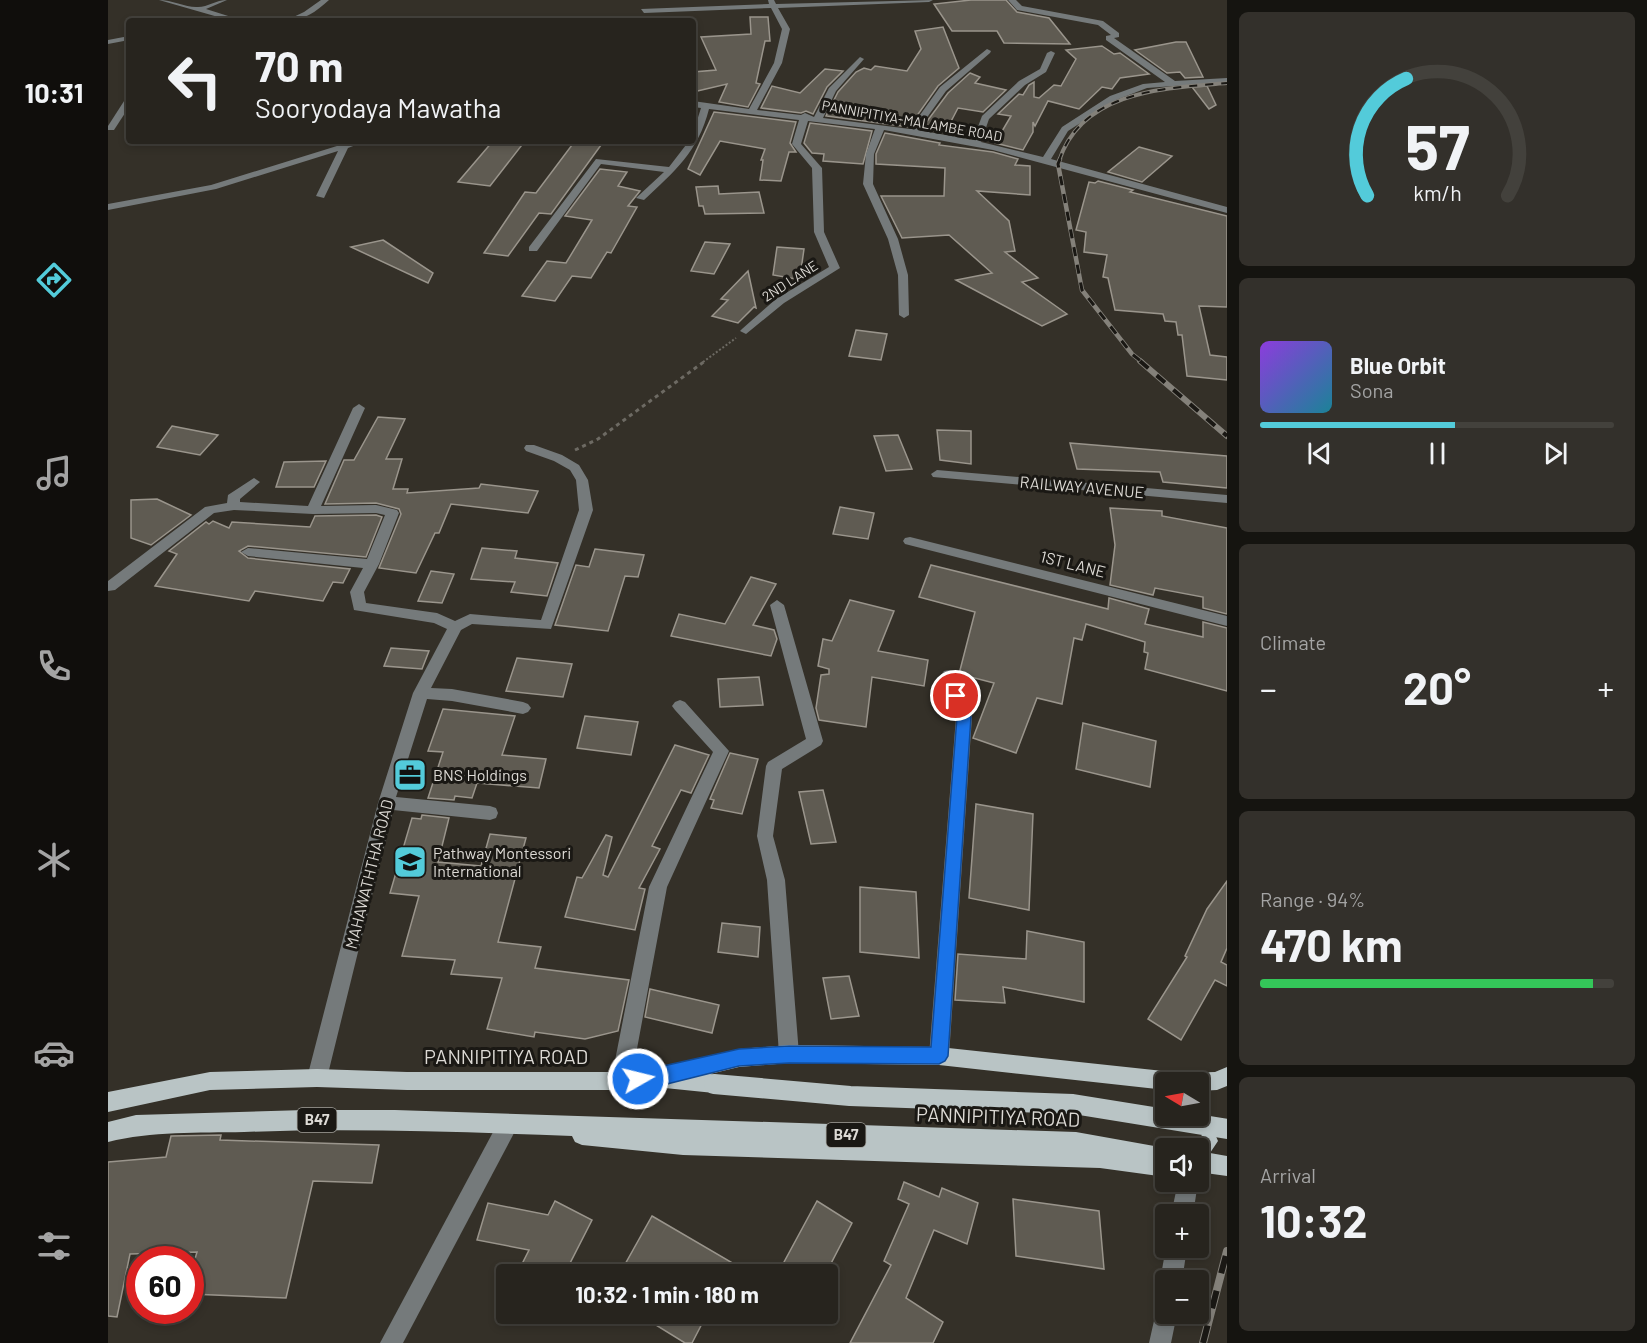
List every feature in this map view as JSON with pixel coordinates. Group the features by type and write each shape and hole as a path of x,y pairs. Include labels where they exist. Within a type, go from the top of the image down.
{"main road":[{"path":"655,1078 739,1058 789,1054 939,1056 1182,1083 1217,1081 1227,1076"},
{"name":"PANNIPITIYA ROAD","path":"108,1102 210,1081 317,1078 408,1081 655,1078 850,1096 1073,1104 1227,1129"},
{"name":"B47","path":"108,1131 136,1125 294,1120 444,1122 516,1126"},
{"path":"516,1126 683,1145 1100,1158 1155,1166"},
{"name":"PANNIPITIYA ROAD","path":"516,1126 1076,1143 1155,1154"},
{"path":"1209,1163 1227,1166"}],"street":[{"path":"198,9 223,0"},
{"path":"297,18 307,14 325,0"},
{"path":"644,11 773,3 929,0"},
{"path":"1012,0 1020,8 1100,23 1116,35 1109,38 1173,84"},
{"path":"169,1 231,18"},
{"path":"752,112 778,63 786,29 773,3"},
{"path":"108,42 126,39"},
{"path":"913,131 943,89 987,51"},
{"path":"976,143 985,118 1022,83 1043,69 1051,53"},
{"path":"818,118 832,90 860,60"},
{"path":"1046,160 1065,129 1113,98 1146,86 1227,80"},
{"name":"PANNIPITIYA-MALAMBE ROAD","path":"696,104 805,116 913,131 976,143 1227,210"},
{"path":"111,128 126,105"},
{"path":"696,138 701,129 706,106"},
{"name":"2ND LANE","path":"746,331 780,301 835,268 819,232 817,168 796,144 805,116"},
{"path":"880,128 870,154 868,184 896,248 903,275 903,315"},
{"path":"320,144 327,150"},
{"path":"108,207 213,187 349,144"},
{"path":"641,198 683,161 693,144"},
{"path":"321,196 345,145"},
{"path":"533,249 599,161 671,170"},
{"path":"108,195 142,200"},
{"path":"313,510 359,408"},
{"path":"110,587 210,510 234,506 313,510 376,509 392,513 372,564 357,592 359,606 437,618 455,627 470,619 546,625 586,510 582,480 575,468 558,458 530,448"},
{"name":"RAILWAY AVENUE","path":"937,474 1227,500"},
{"path":"234,506 233,498 255,482"},
{"name":"1ST LANE","path":"910,541 1227,621"},
{"path":"248,552 372,564"},
{"path":"777,605 815,741 774,766 765,836 776,880 789,1054"},
{"name":"MAHAWATHTHA ROAD","path":"317,1078 386,803 421,693 455,627"},
{"path":"939,1056 964,717 949,675"},
{"path":"421,693 452,695 523,708"},
{"path":"621,1080 658,887 721,751 680,706"},
{"path":"386,803 490,813"},
{"path":"1208,1138 1227,1114"},
{"path":"391,1343 516,1126"},
{"path":"1160,1343 1164,1324"}],"path":[{"path":"558,458 598,439 746,331"}],"building":[{"path":"971,0 1006,0 1017,12 1049,18 1070,44 1004,43 997,31 952,31 934,4"},
{"path":"750,17 768,17 770,41 765,41 756,83 760,84 748,107 719,102 727,84 696,91 696,72 716,70 701,37 751,34"},
{"path":"943,27 959,68 938,86 909,127 826,116 838,92 856,72 864,68 871,70 875,66 907,71 921,49 915,31"},
{"path":"1186,42 1203,77 1185,78 1180,72 1167,73 1135,50"},
{"path":"1102,46 1114,54 1120,53 1149,74 1120,78 1112,89 1102,87 1079,109 1048,101 1035,126 1033,122 1033,132 1023,150 995,143 1011,116 998,114 1019,94 1023,95 1029,85 1034,82 1034,97 1039,98 1054,85 1061,86 1076,59 1066,50"},
{"path":"825,69 843,71 827,87 813,114 806,111 801,113 761,108 772,86 800,93"},
{"path":"970,73 980,77 975,83 1006,90 983,112 958,108 945,133 922,128 948,93"},
{"path":"1207,86 1216,105 1209,109 1192,87"},
{"path":"714,112 796,122 790,143 796,152 789,152 781,181 760,180 763,160 761,160 765,149 720,141 700,175 688,169"},
{"path":"810,123 872,131 863,164 823,161 824,154 812,153 804,143"},
{"path":"885,133 940,143 939,145 993,152 1018,159 1015,165 1030,166 1030,195 977,191 1009,221 1015,251 1005,252 1038,278 1022,282 1067,314 1042,326 956,280 992,273 949,235 902,238 881,196 944,196 945,168 876,164 876,154"},
{"path":"490,144 523,144 490,186 458,182"},
{"path":"573,144 602,144 551,214 539,213 508,256 484,253 525,192 536,193"},
{"path":"1139,147 1172,156 1142,182 1108,172"},
{"path":"600,169 627,172 618,186 640,191 628,206 637,207 611,253 607,252 591,278 572,276 555,301 522,296 547,261 566,263 592,220 565,216"},
{"path":"1098,181 1133,190 1130,192 1227,216 1227,307 1199,306 1210,355 1227,357 1227,380 1187,376 1182,335 1178,335 1176,322 1165,321 1163,314 1115,310 1108,278 1103,277 1107,255 1084,252 1086,232 1076,230 1089,182"},
{"path":"718,186 719,194 759,192 764,213 705,214 703,206 699,206 696,187"},
{"path":"383,240 433,273 428,283 351,247"},
{"path":"705,242 730,244 714,274 691,271"},
{"path":"777,247 804,249 801,270 796,279 773,275"},
{"path":"748,271 756,308 754,307 738,323 712,316 728,300 721,299"},
{"path":"856,330 887,334 881,360 849,356"},
{"path":"378,417 405,419 386,459 402,459 393,489 408,489 407,493 479,488 481,484 538,491 528,513 451,504 439,533 435,533 416,573 379,568 401,514 399,509 376,503 325,504 344,460 354,460"},
{"path":"172,426 218,435 200,455 157,447"},
{"path":"937,430 971,431 971,464 940,460"},
{"path":"898,435 912,469 886,471 874,436"},
{"path":"1070,443 1227,456 1227,488 1163,482 1160,472 1077,469"},
{"path":"326,461 314,487 276,487 284,462"},
{"path":"157,499 191,515 151,545 131,538 131,500"},
{"path":"840,507 874,513 868,539 833,534"},
{"path":"1110,508 1162,511 1162,516 1227,528 1227,614 1203,608 1203,597 1155,588 1153,595 1110,585 1115,545"},
{"path":"376,515 382,517 366,557 248,546 239,551 248,558 350,569 343,583 333,582 323,601 255,591 249,601 155,586 177,554 169,551 206,522 209,524 213,521 229,528 232,522 310,527 315,516"},
{"path":"482,548 517,551 515,558 558,563 547,596 511,592 515,582 471,579"},
{"path":"595,549 644,555 638,577 625,576 608,631 555,625 576,565 589,567"},
{"path":"931,565 1108,609 1109,598 1149,609 1145,624 1203,637 1203,622 1227,628 1227,691 1145,669 1148,653 1144,652 1145,642 1086,624 1082,640 1074,638 1062,704 1037,698 1016,753 973,738 994,683 959,674 975,612 919,597"},
{"path":"431,571 454,574 442,603 418,601"},
{"path":"751,577 776,584 753,625 774,630 777,639 771,656 671,636 679,614 725,624"},
{"path":"850,600 894,611 878,651 928,660 924,686 872,677 866,727 819,720 816,708 821,675 829,674 829,669 818,666 823,639 832,641"},
{"path":"391,648 429,651 422,669 384,666"},
{"path":"517,658 572,664 563,697 506,691"},
{"path":"759,677 763,705 720,707 718,679"},
{"path":"443,709 515,716 502,755 546,759 539,788 477,783 472,798 455,796 454,800 428,798 443,752 428,751"},
{"path":"585,716 638,722 631,755 577,748"},
{"path":"1083,723 1156,741 1150,787 1076,769"},
{"path":"675,745 709,755 691,793 681,790 652,846 660,849 639,888 645,889 635,930 565,917 577,877 582,878 606,835 612,837 603,875 608,877"},
{"path":"730,753 758,759 742,814 711,808 714,800 710,799"},
{"path":"823,790 836,842 811,844 799,792"},
{"path":"976,804 1033,814 1029,910 969,898"},
{"path":"422,815 449,818 438,862 481,866 490,834 526,838 498,942 541,947 535,968 629,980 618,1031 585,1039 535,1032 534,1037 487,1029 502,978 451,974 455,960 402,956 419,896 390,893 412,818 421,819"},
{"path":"1227,881 1227,948 1221,962 1227,965 1227,986 1215,980 1181,1040 1148,1019 1187,957 1185,956 1207,909"},
{"path":"860,887 916,892 919,958 860,952"},
{"path":"722,923 760,927 758,957 718,952"},
{"path":"1027,931 1084,942 1084,1002 1003,987 1005,1003 955,1000 958,954 1026,959"},
{"path":"849,976 859,1016 831,1019 823,978"},
{"path":"650,989 719,1005 712,1033 645,1017"},
{"path":"221,1135 220,1140 379,1145 372,1183 313,1181 286,1298 204,1295 204,1246 126,1246 126,1273 117,1317 108,1316 108,1162 166,1157 171,1136"},
{"path":"904,1182 939,1197 942,1188 978,1203 967,1244 934,1230 906,1298 943,1322 933,1343 850,1343 891,1265 884,1261 909,1204 898,1199"},
{"path":"1013,1199 1099,1211 1104,1269 1016,1256"},
{"path":"555,1201 592,1220 570,1264 522,1264 529,1250 477,1240 488,1203 548,1215"},
{"path":"817,1201 852,1223 831,1264 783,1264"},
{"path":"652,1216 734,1264 625,1264"},
{"path":"654,1324 702,1324 692,1343 685,1343"}],"railway":[{"path":"1059,161 1070,137 1086,120 1106,106 1153,91 1227,83"},
{"path":"1060,159 1058,164 1082,290 1132,354 1142,362"},
{"path":"1140,361 1227,436"},
{"path":"1203,1343 1227,1251"}],"place":[{"name":"BNS Holdings","path":"410,775"},
{"name":"Pathway Montessori International","path":"410,862"}],"route":[{"path":"638,1079 655,1078 739,1058 789,1054 939,1056 964,717 956,696"}]}
